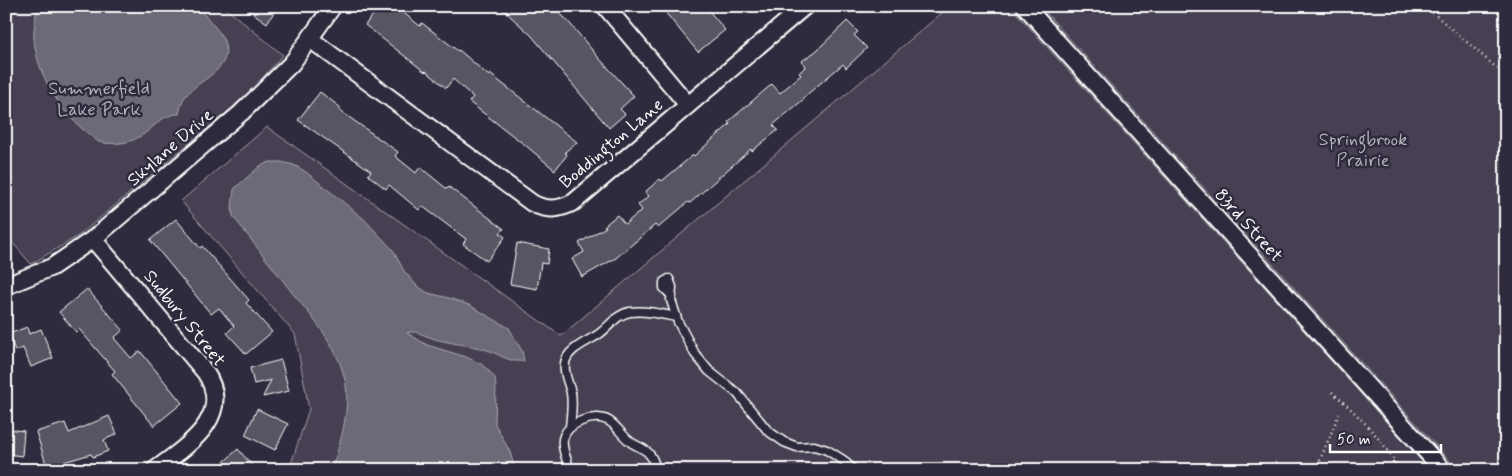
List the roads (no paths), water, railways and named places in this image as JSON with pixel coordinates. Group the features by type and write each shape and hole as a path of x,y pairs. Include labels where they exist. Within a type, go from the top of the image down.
{"street":[{"name":"Skylane Drive","path":"6,286 52,266 93,239 248,107 292,63 333,6"},
{"path":"605,6 688,105"},
{"name":"Boddington Lane","path":"310,38 532,203 540,208 551,210 564,208 574,202 805,6"},
{"name":"83rd Street","path":"1025,6 1443,470"},
{"name":"Sudbury Street","path":"93,239 210,378 215,393 215,408 209,422 200,433 155,470"}],"lane":[{"path":"672,296 676,317 695,354 709,370 737,393 768,431 784,442 797,447 814,446 827,450 843,460 853,470"},
{"path":"570,427 572,413 571,393 565,374 564,361 573,351 600,333 616,318 628,312 676,317"},
{"path":"569,470 563,443 565,434 570,427 578,422 595,418 607,420 632,443 649,452 654,463"}],"park label":[{"name":"Summerfield Lake Park","path":"99,98"},
{"name":"Springbrook Prairie","path":"1363,149"}]}
